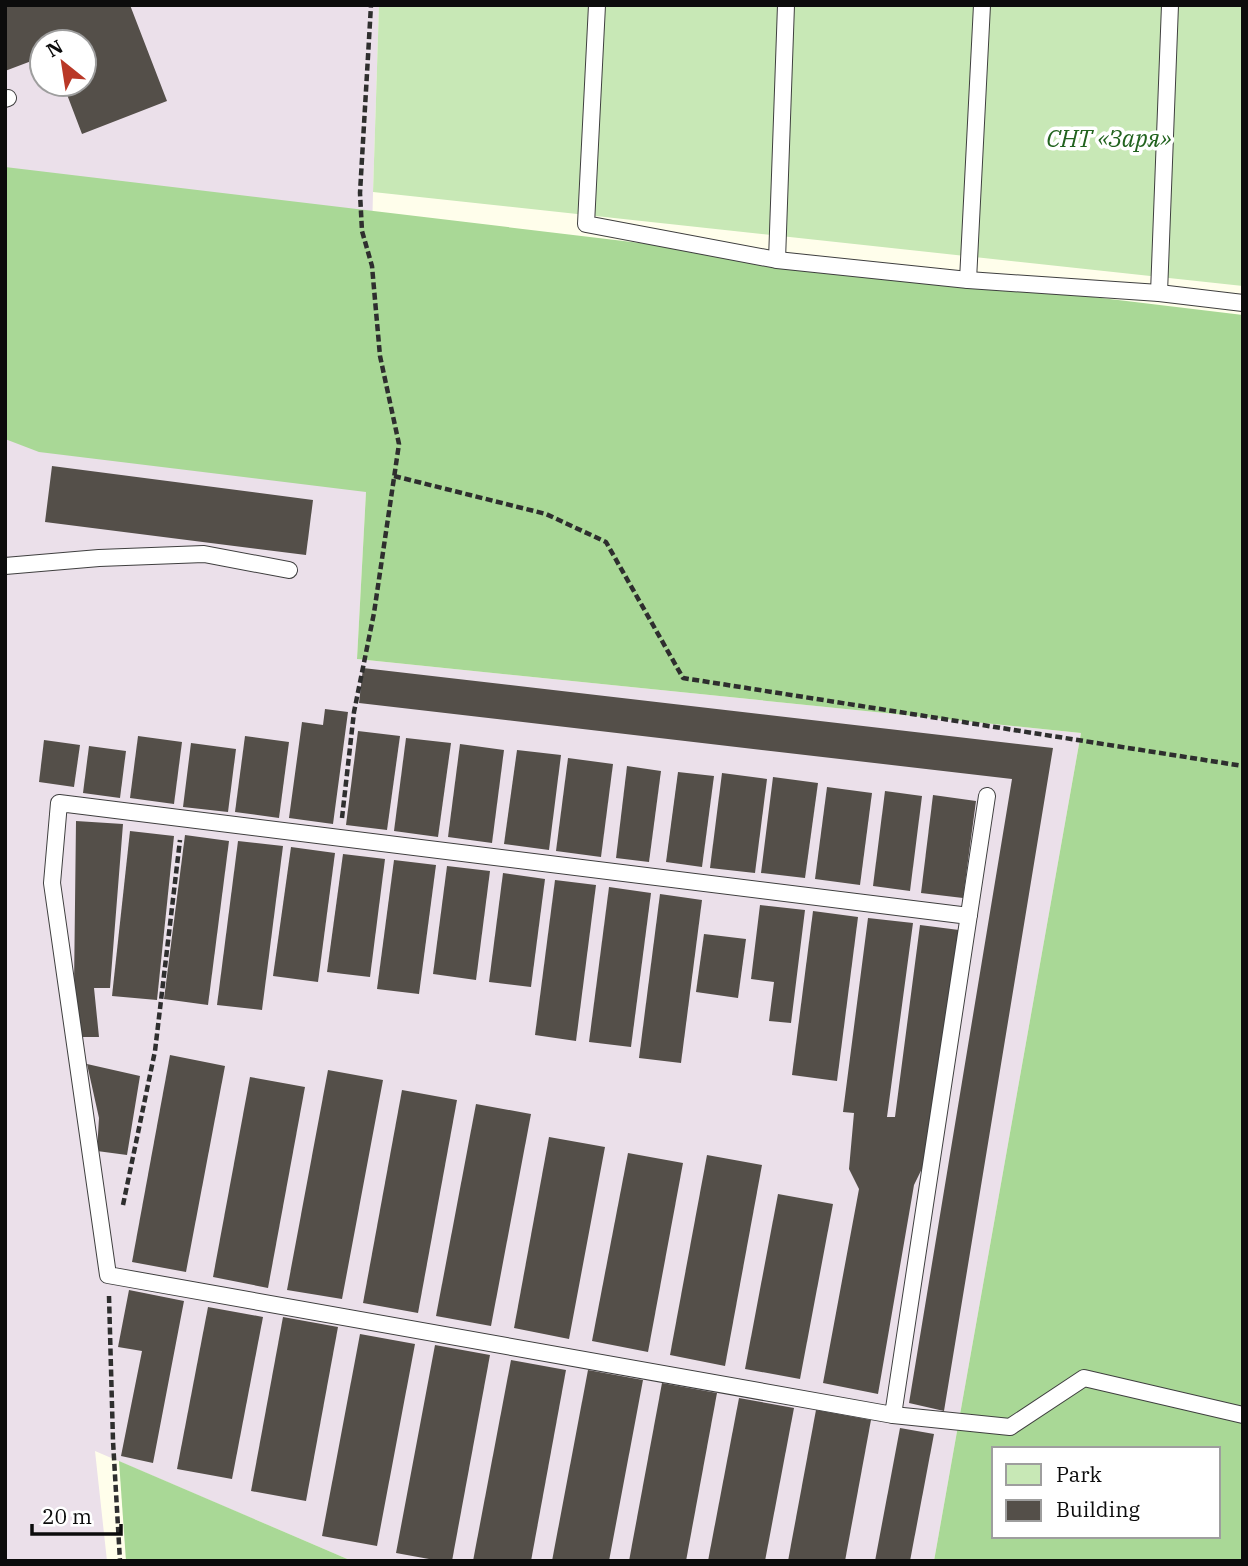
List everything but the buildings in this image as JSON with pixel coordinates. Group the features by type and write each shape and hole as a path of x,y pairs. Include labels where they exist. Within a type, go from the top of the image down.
{"lane":[{"path":"597,5 586,224 777,260 968,280 1159,293 1243,303"},
{"path":"777,260 786,5"},
{"path":"968,280 982,5"},
{"path":"1159,293 1170,5"},
{"path":"5,566 99,558 204,554 289,570"},
{"path":"893,1415 987,796"},
{"path":"969,916 59,803 52,883 108,1275 893,1415 1010,1427 1084,1378 1243,1415"}],"path":[{"path":"340,838 354,712 374,613 399,444 380,356 372,266 362,231 359,193 371,5"},
{"path":"394,476 545,514 606,542 683,678 1243,766"},
{"path":"122,1209 155,1051 182,818"},
{"path":"108,1275 120,1561"}],"shaded area":[{"path":"5,5 379,5 366,492 357,659 1081,733 934,1561 352,1561 95,1451 107,1561 5,1561"}],"green space":[{"name":"СНТ «Заря»","path":"379,5 1243,5 1243,286 373,192"},
{"path":"5,167 1243,315 1243,1561 934,1561 1081,733 357,659 366,492 39,452 5,439"},
{"path":"119,1461 352,1561 126,1561"}]}
